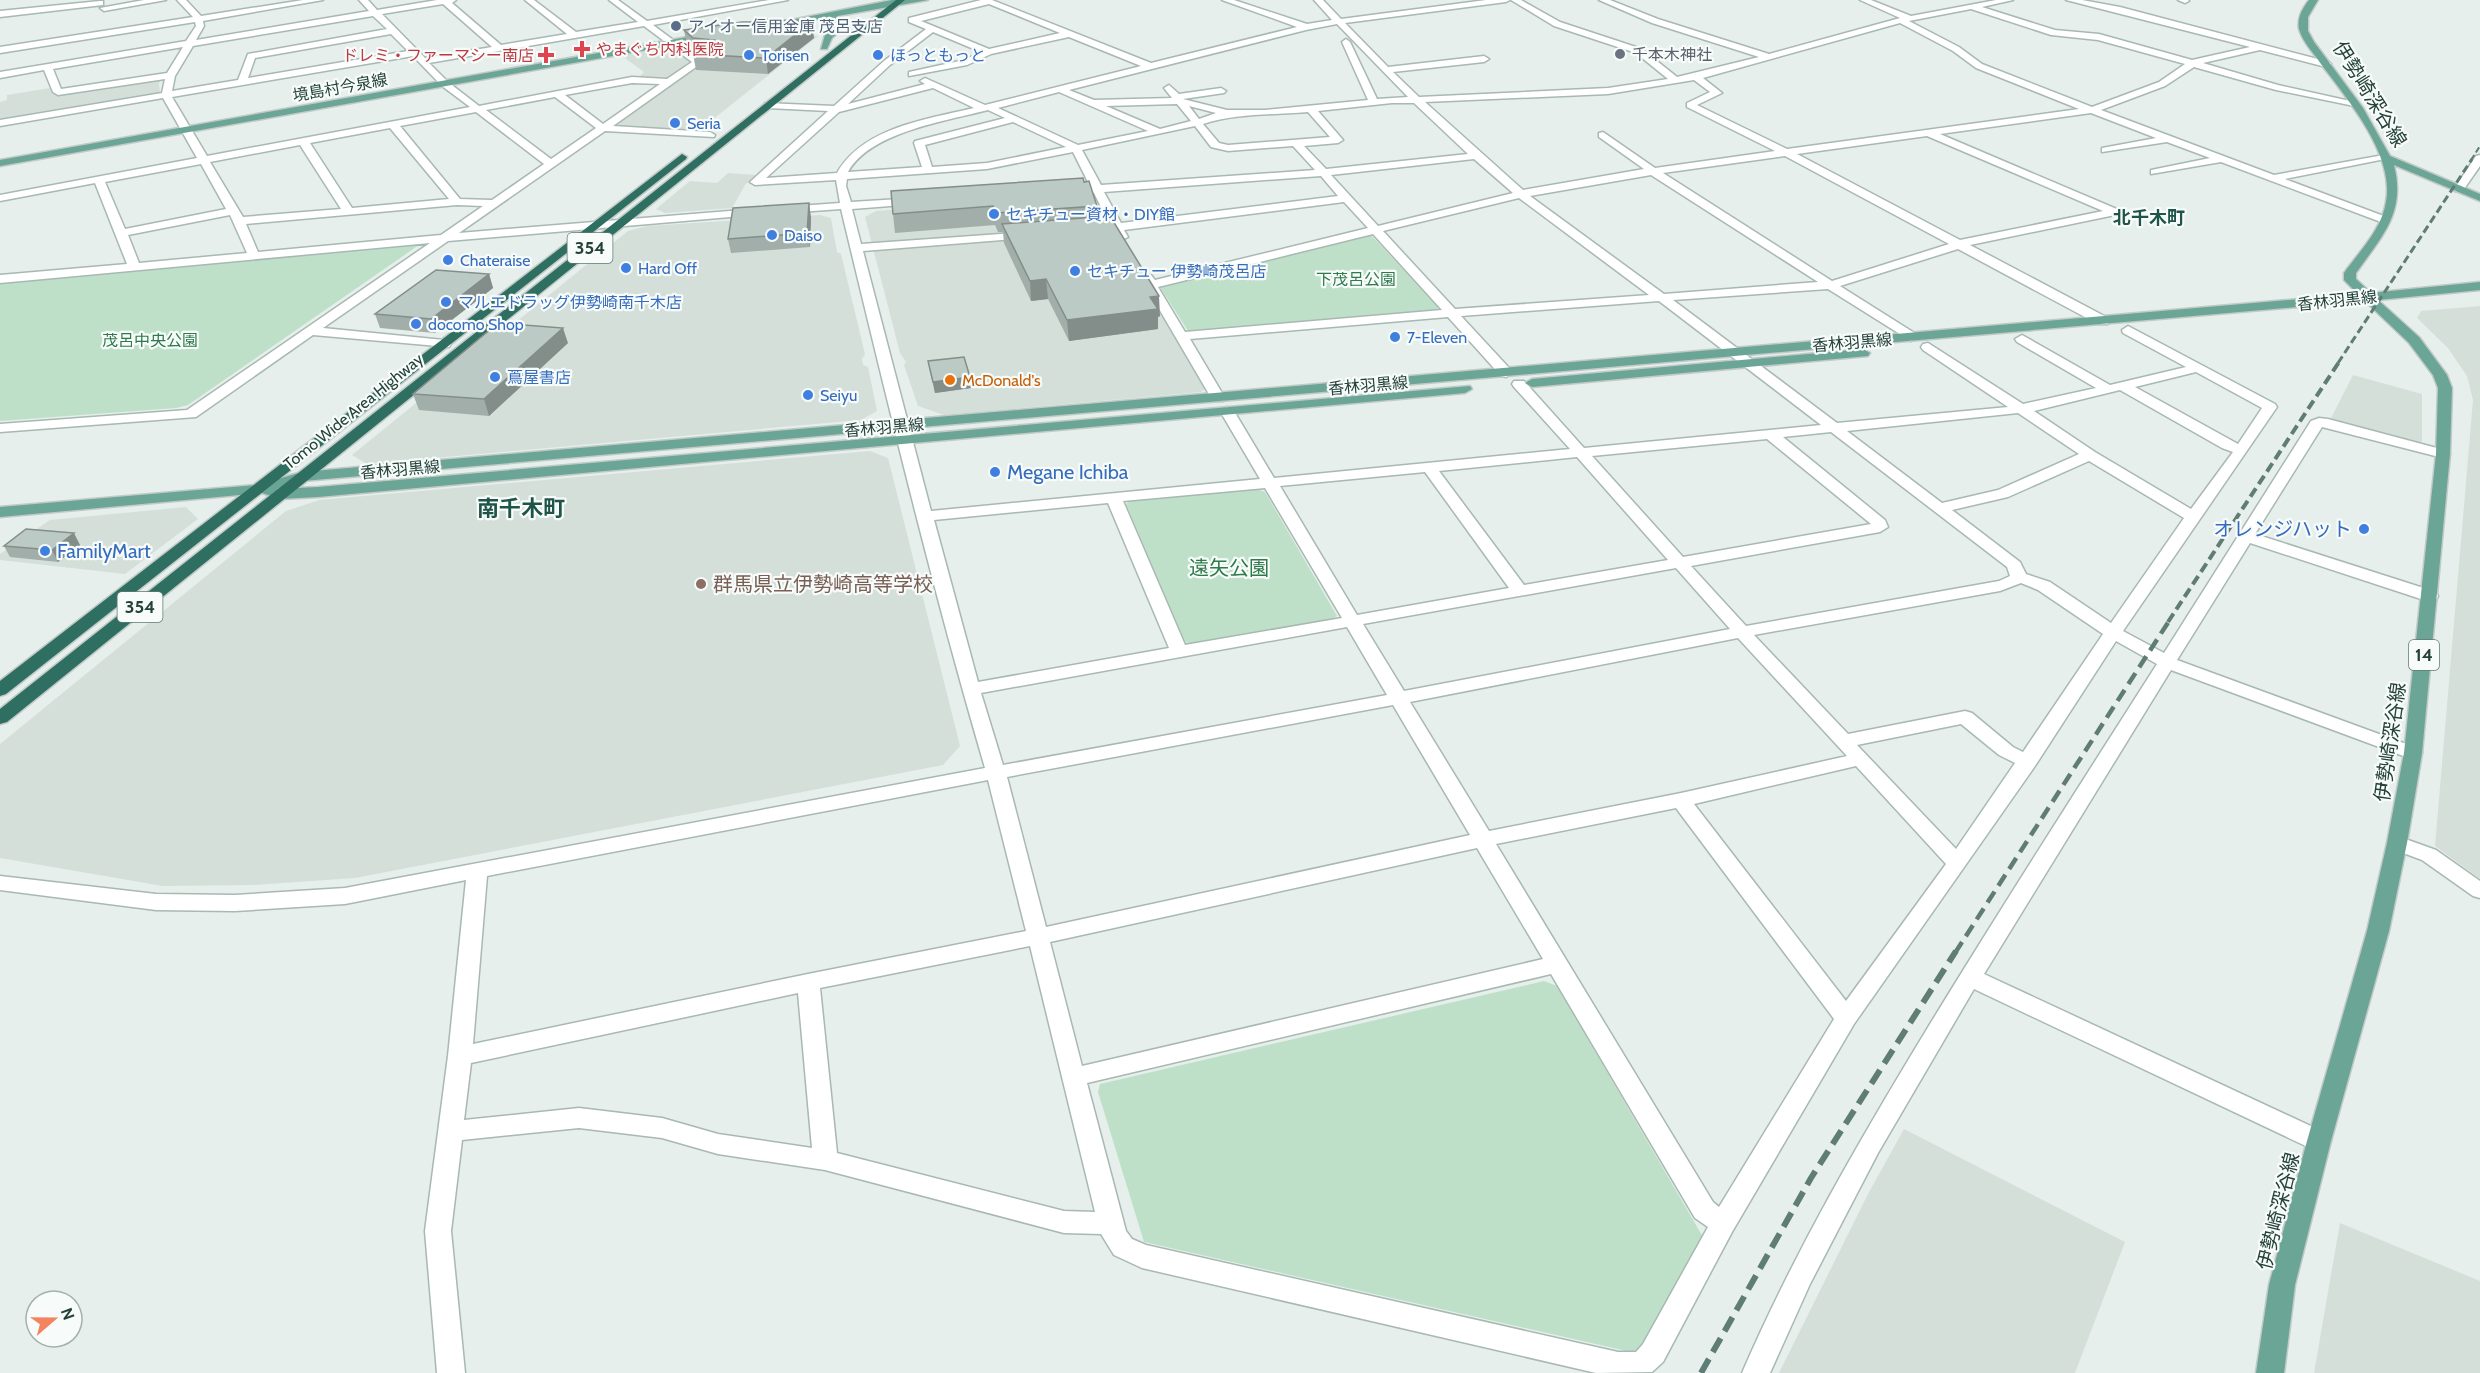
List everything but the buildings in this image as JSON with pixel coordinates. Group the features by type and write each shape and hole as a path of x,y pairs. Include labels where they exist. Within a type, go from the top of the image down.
{"highway":[{"path":"746,107 824,47 890,3"},
{"name":"Tomo Wide Area Highway","path":"0,718 768,105 890,3"},
{"name":"Tomo Wide Area Highway","path":"0,690 715,132"}],"main road":[{"path":"824,47 828,37 846,23 845,21 832,19 758,29 890,3 924,0"},
{"name":"伊勢崎深谷線","path":"2270,1373 2282,1285 2319,1141 2378,931 2397,843 2413,753 2443,454 2445,388 2440,375 2414,340 2349,280 2350,273 2385,220 2392,202 2393,183 2386,157 2356,105 2306,35 2302,20 2307,8 2314,0"},
{"path":"778,27 890,3"},
{"name":"境島村今泉線","path":"0,163 720,36"},
{"path":"2386,157 2480,198"},
{"name":"香林羽黒線","path":"1222,404 1518,384 2128,330 2373,303 2480,286"},
{"name":"香林羽黒線","path":"258,489 280,494 1222,404 1506,373 1735,352 2103,321 2373,303 2480,299"},
{"name":"香林羽黒線","path":"0,512 258,489 302,477 903,433"}],"street":[{"path":"0,14 162,0"},
{"path":"181,0 198,19 198,31 170,75 166,95 236,216 254,255"},
{"path":"0,50 121,27 198,19 280,3 319,0"},
{"path":"363,0 445,84 550,164"},
{"path":"529,0 574,35"},
{"path":"0,428 190,414 698,62 613,0"},
{"path":"423,61 784,0"},
{"path":"1226,0 1306,27"},
{"path":"1318,0 1415,99 1475,156 1521,194 1735,352 1940,508 2014,565 2019,577 2044,586 2114,633 2168,663 2413,753"},
{"path":"1506,0 1306,27 921,124 884,139 857,154 845,166 840,177 844,205 971,689 996,772 1109,1222 1114,1236 1123,1246 1143,1256 1618,1365 1636,1366 1646,1363 1723,1224 1846,1018 2028,762 2144,586 2242,450 2270,407 2128,330"},
{"path":"1515,0 1557,24 1639,51 1676,80"},
{"path":"1603,0 1655,21 1770,57"},
{"path":"1864,0 1905,19 1987,70 2385,220"},
{"path":"1178,99 1227,112 1311,109 1373,101 1608,92 1696,77 1905,19 2009,0"},
{"path":"2070,0 2120,10 2326,64"},
{"path":"0,75 448,1 499,48"},
{"path":"988,52 912,20 987,1 1150,66"},
{"path":"101,4 111,16"},
{"path":"192,10 201,6"},
{"path":"706,6 715,11"},
{"path":"1971,7 2054,33 2099,37 2288,90 2356,105"},
{"path":"933,29 926,32 899,68 838,109 755,182 987,166 1159,132 1197,123 1227,112"},
{"path":"242,82 251,56 393,31"},
{"path":"899,68 967,62 988,52 1070,34"},
{"path":"1346,42 1373,101"},
{"path":"1151,285 1521,194 1653,171 2092,110 2162,84 2193,63 2260,47"},
{"path":"0,123 414,53"},
{"path":"1387,70 1484,59"},
{"path":"47,67 58,92 170,75"},
{"path":"899,68 1076,148 1096,190 1129,247"},
{"path":"1696,77 1717,93 1690,105 1787,153 2103,321"},
{"path":"0,198 632,80 669,82"},
{"path":"768,105 838,109 934,85"},
{"path":"1169,88 1215,145 1221,147 1338,140 1311,109"},
{"path":"1060,89 1159,132"},
{"path":"1092,103 1178,99 1221,91"},
{"path":"557,94 602,128 715,132"},
{"path":"928,171 919,143 1014,119"},
{"path":"393,125 458,202"},
{"path":"1182,336 1831,285 1960,244 2115,212 1930,133"},
{"path":"1603,135 1653,171 1911,337"},
{"path":"2106,150 2168,139"},
{"path":"303,141 348,212"},
{"path":"1297,144 1506,373"},
{"path":"1062,192 1322,173 1475,156"},
{"path":"2274,178 2386,157"},
{"path":"2459,189 2480,158"},
{"path":"2155,172 2222,159"},
{"path":"99,180 134,266"},
{"path":"1083,231 1117,229 1347,198"},
{"path":"0,279 596,224 924,200"},
{"path":"121,233 236,216 348,212 458,202 493,203"},
{"path":"856,248 1037,235"},
{"path":"1140,266 1485,839 1704,1210 1723,1224"},
{"path":"311,331 444,344"},
{"path":"2022,339 2227,445 2242,450"},
{"path":"1928,347 2090,455 2193,518"},
{"path":"926,516 2021,409 2197,368"},
{"path":"1518,384 1742,632 1957,863"},
{"path":"1756,1373 1800,1277 1869,1146 1970,977 2316,424 2319,422 2443,454"},
{"path":"971,689 1880,527 1879,523 1769,433"},
{"path":"1940,508 2002,494 2090,455"},
{"path":"1428,466 1520,591"},
{"path":"1113,497 1179,651"},
{"path":"2247,537 2430,596"},
{"path":"0,883 156,902 235,903 345,896 1742,632 2000,586 2011,583 2019,577"},
{"path":"1845,741 1965,717 2006,751 2028,762"},
{"path":"460,1056 808,982 1036,937 1485,839 1681,800 1861,759"},
{"path":"1681,800 1846,1018"},
{"path":"2397,843 2429,855 2480,891"},
{"path":"451,1373 438,1231 460,1056 477,872"},
{"path":"1074,1077 1557,964"},
{"path":"1970,977 2319,1141"},
{"path":"808,982 825,1160"},
{"path":"451,1131 579,1118 662,1128 718,1144 825,1160 1064,1222 1088,1224 1109,1222"}],"shaded area":[{"path":"791,35 818,36 697,132 617,128 615,124 706,62 686,46"},
{"path":"668,48 690,61 668,79 638,78 644,72 622,56"},
{"path":"161,78 160,93 0,121 0,102 7,100 7,95 50,88 53,94"},
{"path":"728,173 756,175 745,185 732,208 665,213 656,209 690,181 717,183"},
{"path":"1090,195 1207,387 1201,392 944,415 918,406 904,365 906,362 900,353 865,217 876,211"},
{"path":"820,215 831,218 837,252 841,254 865,354 862,359 863,365 868,367 877,411 861,420 367,464 352,455 628,231 647,226"},
{"path":"2480,306 2480,879 2435,846 2473,400 2467,376 2448,348 2417,318 2421,311"},
{"path":"2353,375 2422,394 2422,441 2415,445 2330,420"},
{"path":"870,451 888,458 960,746 943,765 355,878 253,885 163,886 0,858 0,744 286,511 319,500"},
{"path":"186,507 198,519 125,574 0,560 0,554 50,520"},
{"path":"1904,1129 2125,1242 2075,1373 1779,1373 1868,1194"},
{"path":"2340,1223 2480,1281 2480,1373 2314,1373"}],"green space":[{"name":"下茂呂公園","path":"1370,234 1439,308 1434,312 1194,332 1188,331 1160,287"},
{"name":"茂呂中央公園","path":"419,245 188,405 176,408 0,421 0,284"},
{"name":"遠矢公園","path":"1257,489 1265,492 1337,616 1331,620 1191,645 1184,641 1126,504 1130,501"},
{"path":"1544,981 1557,986 1703,1237 1641,1348 1631,1352 1144,1242 1098,1092 1100,1084"}],"railway":[{"path":"2471,160 2480,146"},
{"path":"2338,363 2472,159"},
{"path":"2168,622 2339,362"},
{"path":"1955,953 2169,621"},
{"path":"1701,1373 1811,1178 1956,951"}],"place":[{"name":"アイオー信用金庫 茂呂支店","path":"676,26"},
{"name":"やまぐち内科医院","path":"582,49"},
{"name":"千本木神社","path":"1620,54"},
{"name":"ドレミ・ファーマシー南店","path":"546,55"},
{"name":"Torisen","path":"749,55"},
{"name":"ほっともっと","path":"878,55"},
{"name":"Seria","path":"675,123"},
{"name":"セキチュー資材・DIY館","path":"994,214"},
{"name":"Daiso","path":"772,235"},
{"name":"Chateraise","path":"448,260"},
{"name":"Hard Off","path":"626,268"},
{"name":"セキチュー 伊勢崎茂呂店","path":"1075,271"},
{"name":"マルエドラッグ伊勢崎南千木店","path":"446,302"},
{"name":"docomo Shop","path":"416,324"},
{"name":"7-Eleven","path":"1395,337"},
{"name":"蔦屋書店","path":"495,377"},
{"name":"McDonald's","path":"950,380"},
{"name":"Seiyu","path":"808,395"},
{"name":"Megane Ichiba","path":"995,472"},
{"name":"オレンジハット","path":"2364,529"},
{"name":"FamilyMart","path":"45,551"},
{"name":"群馬県立伊勢崎高等学校","path":"701,584"}],"district":[{"name":"北千木町","path":"2149,218"},
{"name":"南千木町","path":"521,508"}]}
